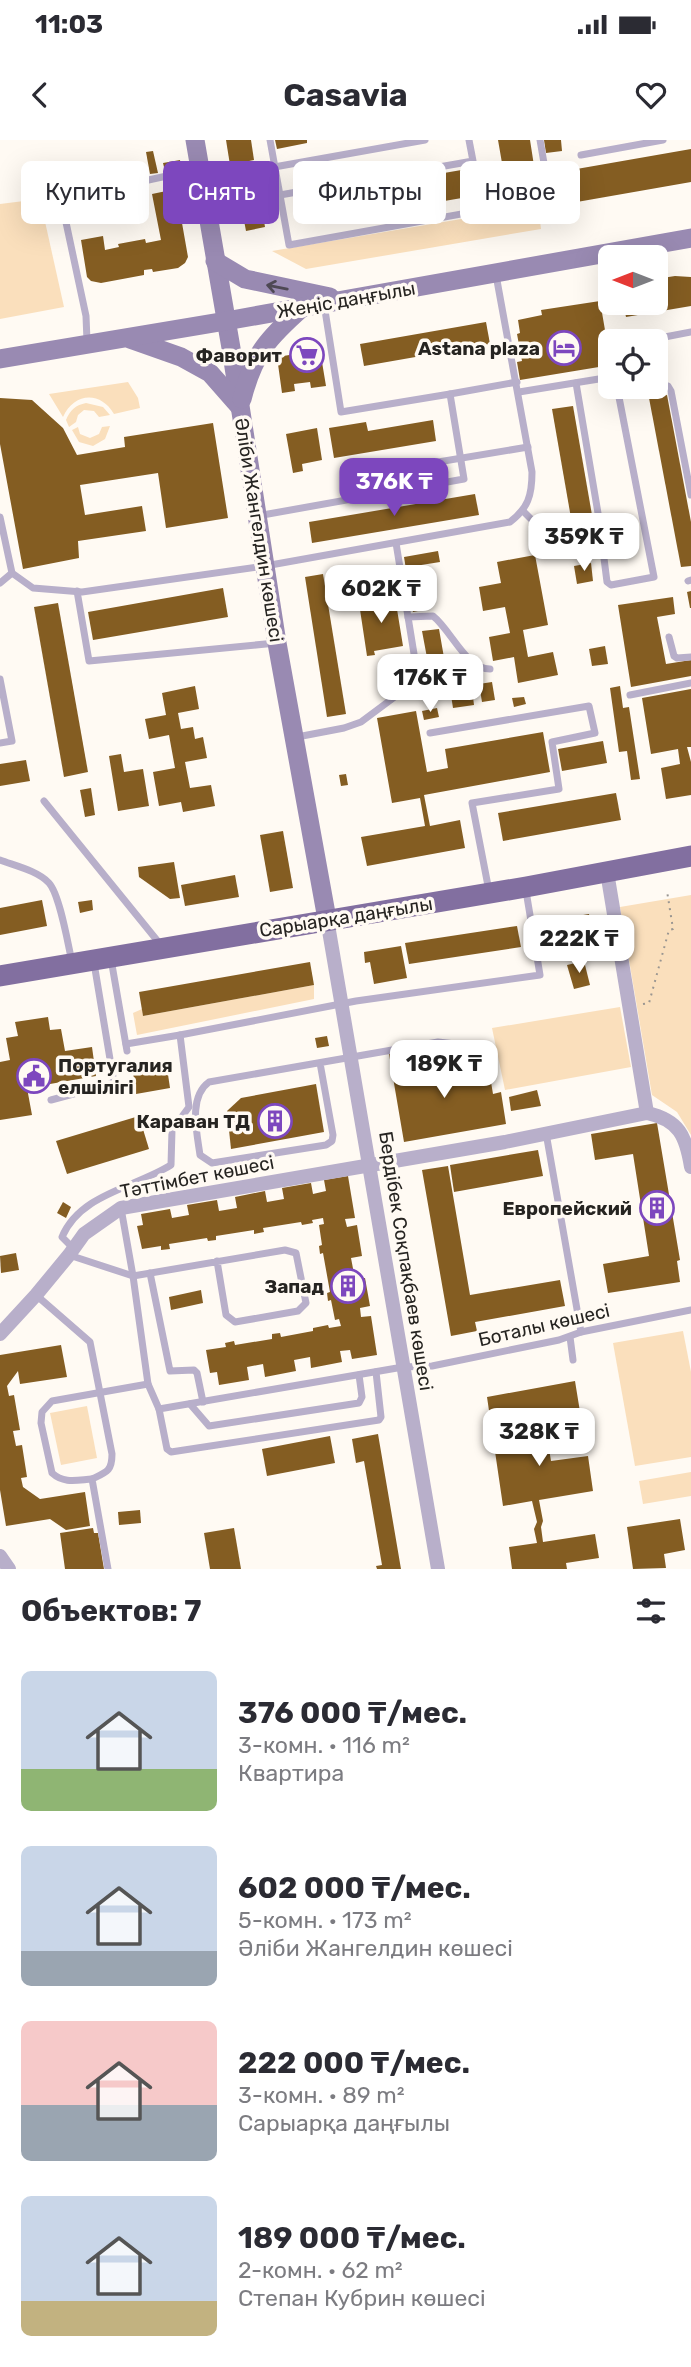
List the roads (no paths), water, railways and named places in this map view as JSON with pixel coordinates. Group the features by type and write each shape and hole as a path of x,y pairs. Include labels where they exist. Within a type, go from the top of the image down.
{"main road":[{"name":"Әліби Жангелдин көшесі","path":"195,140 198,161"},
{"name":"Әліби Жангелдин көшесі","path":"209,224 277,643 327,919"},
{"name":"Жеңіс даңғылы","path":"0,359 691,238"},
{"path":"215,261 245,279 344,300"},
{"path":"240,407 246,383 260,350 303,306"},
{"path":"126,337 181,357 210,373 240,407"},
{"name":"Сарыарқа даңғылы","path":"0,976 526,887 691,856"}],"street":[{"path":"607,872 647,1113 669,1120 680,1131 689,1146 691,1167"},
{"name":"Бердібек Соқпақбаев көшесі","path":"327,919 438,1569"},
{"name":"Тәттімбет көшесі","path":"0,1334 93,1225 121,1208 505,1142 647,1113"}],"lane":[{"path":"270,140 274,161"},
{"path":"279,166 425,140"},
{"path":"280,195 473,161 469,140"},
{"path":"279,189 289,245 550,198 540,140"},
{"path":"581,155 663,140"},
{"path":"87,343 86,316 61,199 163,181"},
{"path":"0,517 12,573 33,588 78,591 265,566 510,522 523,511 532,486 519,392 496,274"},
{"path":"323,303 341,412 517,382"},
{"path":"668,336 691,332"},
{"path":"519,392 598,379"},
{"path":"576,383 607,582 611,585 654,577 619,399"},
{"path":"668,386 691,495"},
{"path":"257,516 464,479 450,394"},
{"path":"390,470 528,447"},
{"path":"523,511 534,522 548,524 599,519"},
{"path":"294,737 344,728 361,722 408,687 415,674 396,543"},
{"path":"0,583 12,573"},
{"path":"78,591 89,660 277,643"},
{"path":"408,617 433,616 443,624 468,660 482,669 490,669"},
{"path":"669,637 674,656 691,657"},
{"path":"0,679 12,741 0,743"},
{"path":"630,695 691,683"},
{"path":"430,733 589,706 595,733 552,742 559,789 472,803 489,893"},
{"path":"44,801 163,947"},
{"path":"0,860 49,882 92,960 127,1048 341,1003 540,975 526,887"},
{"path":"51,1100 114,1083 92,960"},
{"path":"180,1035 190,1107 173,1130 171,1165 151,1178 88,1203 68,1223 62,1237 71,1252 133,1276 217,1261 291,1250 296,1253 306,1303 298,1311 235,1322 226,1315 217,1261"},
{"path":"320,1063 332,1141 326,1145 212,1163 200,1155 195,1121 202,1087 209,1082 438,1042 491,1048 492,1058"},
{"path":"545,1133 581,1332"},
{"path":"121,1208 148,1384 159,1409 167,1449 171,1452 379,1420 382,1417 376,1373"},
{"path":"150,1273 170,1371 194,1370 203,1402"},
{"path":"36,1295 90,1342 101,1392 112,1454 112,1467 109,1471 92,1479 65,1482 58,1479 52,1473 41,1423 42,1412 52,1401 101,1392 148,1384"},
{"name":"Боталы көшесі","path":"159,1409 403,1367 432,1366 691,1310"},
{"path":"569,1337 573,1360"},
{"path":"190,1404 209,1426 359,1403 362,1397 359,1375"},
{"path":"92,1479 108,1569"}],"place":[{"name":"Astana plaza","path":"564,348"},
{"name":"Фаворит","path":"307,355"},
{"name":"Португалия елшілігі","path":"34,1076"},
{"name":"Караван ТД","path":"275,1121"},
{"name":"Европейский","path":"657,1208"},
{"name":"Запад","path":"348,1286"}]}
